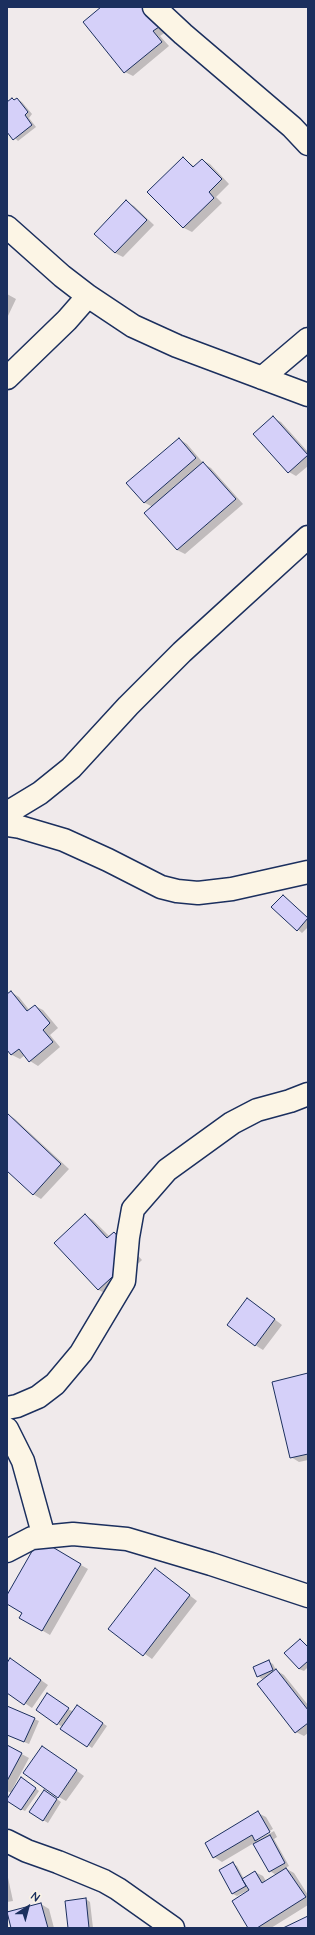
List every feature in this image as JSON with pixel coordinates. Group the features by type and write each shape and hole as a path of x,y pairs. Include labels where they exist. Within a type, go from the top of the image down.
{"street":[{"path":"154,7 292,128 308,144"},
{"path":"7,227 62,276 88,296 133,326 176,346 308,395"},
{"path":"7,378 61,326 88,296"},
{"path":"262,378 308,339"},
{"path":"7,812 40,793 71,768 128,706 182,652 308,537"},
{"path":"7,825 20,827 64,840 161,887 177,891 198,893 232,889 308,872"},
{"path":"7,1408 17,1406 38,1397 55,1384 81,1352 124,1281 128,1237 134,1209 167,1170 232,1123 257,1110 290,1102 308,1094"},
{"path":"7,1429 23,1461 44,1537"},
{"path":"7,1552 32,1538 73,1534 126,1539 211,1564 308,1596"},
{"path":"7,1841 27,1851 104,1881 118,1889 173,1928"}],"building":[{"path":"101,7 142,7 159,27 153,31 162,42 124,73 83,22"},
{"path":"12,98 14,100 17,98 28,112 25,115 32,125 13,140 7,132 7,102"},
{"path":"183,157 193,167 202,159 222,179 209,192 214,198 183,228 147,192"},
{"path":"126,200 147,220 115,253 94,234"},
{"path":"273,416 308,455 288,473 253,434"},
{"path":"179,438 196,458 144,503 126,483"},
{"path":"203,462 236,499 177,550 144,513"},
{"path":"283,895 308,918 297,931 271,907"},
{"path":"11,991 27,1011 35,1005 50,1023 43,1030 53,1042 29,1062 19,1049 11,1055 7,1050 7,994"},
{"path":"7,1113 61,1164 33,1195 7,1171"},
{"path":"85,1214 107,1238 114,1232 135,1256 98,1290 54,1243"},
{"path":"247,1298 275,1319 255,1346 227,1325"},
{"path":"308,1373 308,1454 290,1458 272,1382"},
{"path":"39,1539 81,1564 42,1631 19,1618 22,1613 7,1604 7,1595"},
{"path":"155,1568 190,1595 143,1656 108,1629"},
{"path":"300,1639 308,1647 308,1661 299,1669 284,1653"},
{"path":"10,1658 41,1680 24,1705 7,1693 7,1663"},
{"path":"269,1660 273,1670 257,1677 253,1667"},
{"path":"276,1669 308,1710 308,1723 295,1733 257,1684"},
{"path":"47,1693 69,1708 57,1725 36,1710"},
{"path":"77,1705 103,1723 87,1747 60,1729"},
{"path":"7,1706 35,1718 24,1742 7,1735"},
{"path":"7,1745 22,1753 7,1781"},
{"path":"42,1746 77,1770 58,1798 23,1773"},
{"path":"21,1777 36,1788 21,1810 7,1801 7,1799"},
{"path":"44,1790 57,1799 43,1821 29,1812"},
{"path":"258,1811 270,1832 255,1841 252,1835 213,1858 205,1843"},
{"path":"270,1835 285,1863 269,1872 253,1844"},
{"path":"233,1862 246,1886 232,1894 219,1870"},
{"path":"286,1868 306,1897 257,1928 248,1928 232,1901 249,1890 242,1879 255,1871 262,1883"},
{"path":"86,1898 89,1928 68,1928 65,1901"},
{"path":"41,1903 48,1928 11,1928 7,1912"},
{"path":"308,1916 308,1928 283,1928"}]}
